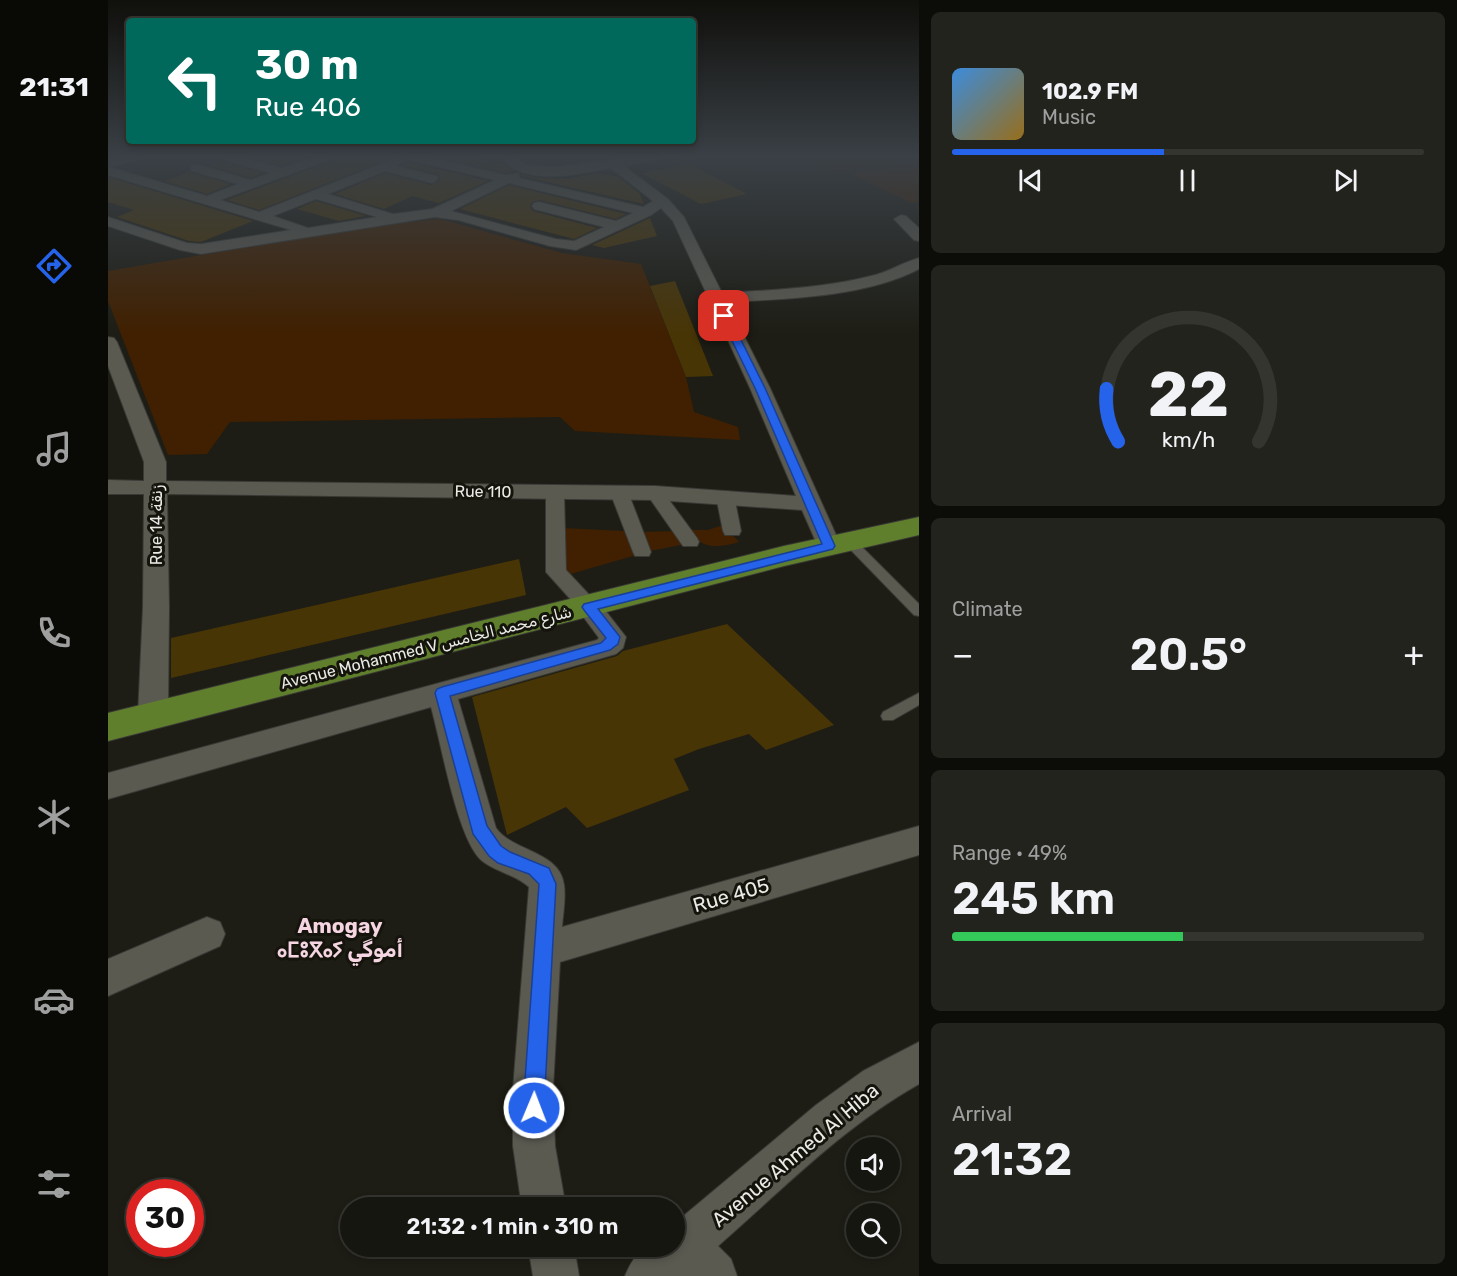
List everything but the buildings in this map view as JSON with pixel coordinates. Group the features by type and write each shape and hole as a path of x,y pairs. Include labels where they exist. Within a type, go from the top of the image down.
{"main road":[{"name":"Avenue Mohammed V شارع محمد الخامس","path":"108,727 918,526"}],"street":[{"path":"254,216 313,231"},
{"path":"201,249 270,216"},
{"path":"389,216 396,218"},
{"path":"108,221 185,247 201,249 415,216"},
{"path":"455,216 555,243 576,246 639,216"},
{"path":"504,229 530,216"},
{"path":"575,216 617,226"},
{"path":"674,216 760,388 809,504 839,544"},
{"path":"901,219 918,237"},
{"path":"715,298 816,289 865,281 896,274 918,263"},
{"name":"Rue 14 زنقة","path":"108,342 155,462 156,607 153,715"},
{"name":"Rue 110","path":"108,487 619,492 725,496 809,504"},
{"path":"108,786 606,647 613,641 613,637 556,572 555,492"},
{"path":"619,492 642,552"},
{"path":"655,493 690,543"},
{"path":"725,496 732,531"},
{"path":"442,693 479,829 495,851 535,869 542,874 548,884 533,1089 534,1146 542,1197"},
{"name":"Rue 405","path":"543,950 918,840"},
{"path":"108,978 207,934"},
{"name":"Avenue Ahmed Al Hiba","path":"648,1276 700,1261 831,1120 877,1085 918,1062"},
{"path":"553,1257 556,1276"}],"lane":[{"path":"839,544 918,612"},
{"path":"888,716 918,698"}],"shaded area":[{"path":"440,219 562,253 641,264 686,377 694,412 738,427 740,440 575,431 560,417 230,422 207,454 168,455 108,301 108,271 365,227"},
{"path":"723,525 739,542 711,546 699,541 689,530 708,530"},
{"path":"561,528 624,531 640,554 567,575"},
{"path":"678,531 686,544 650,551 637,532"}],"district":[{"name":"Amogay ⴰⵎⵓⴳⴰⵢ أموگي","path":"340,938"}],"route":[{"path":"534,1108 533,1089 548,884 542,874 535,869 495,851 479,829 442,693 606,647 613,641 613,637 589,607 829,546 820,530 760,388 724,316"}]}
